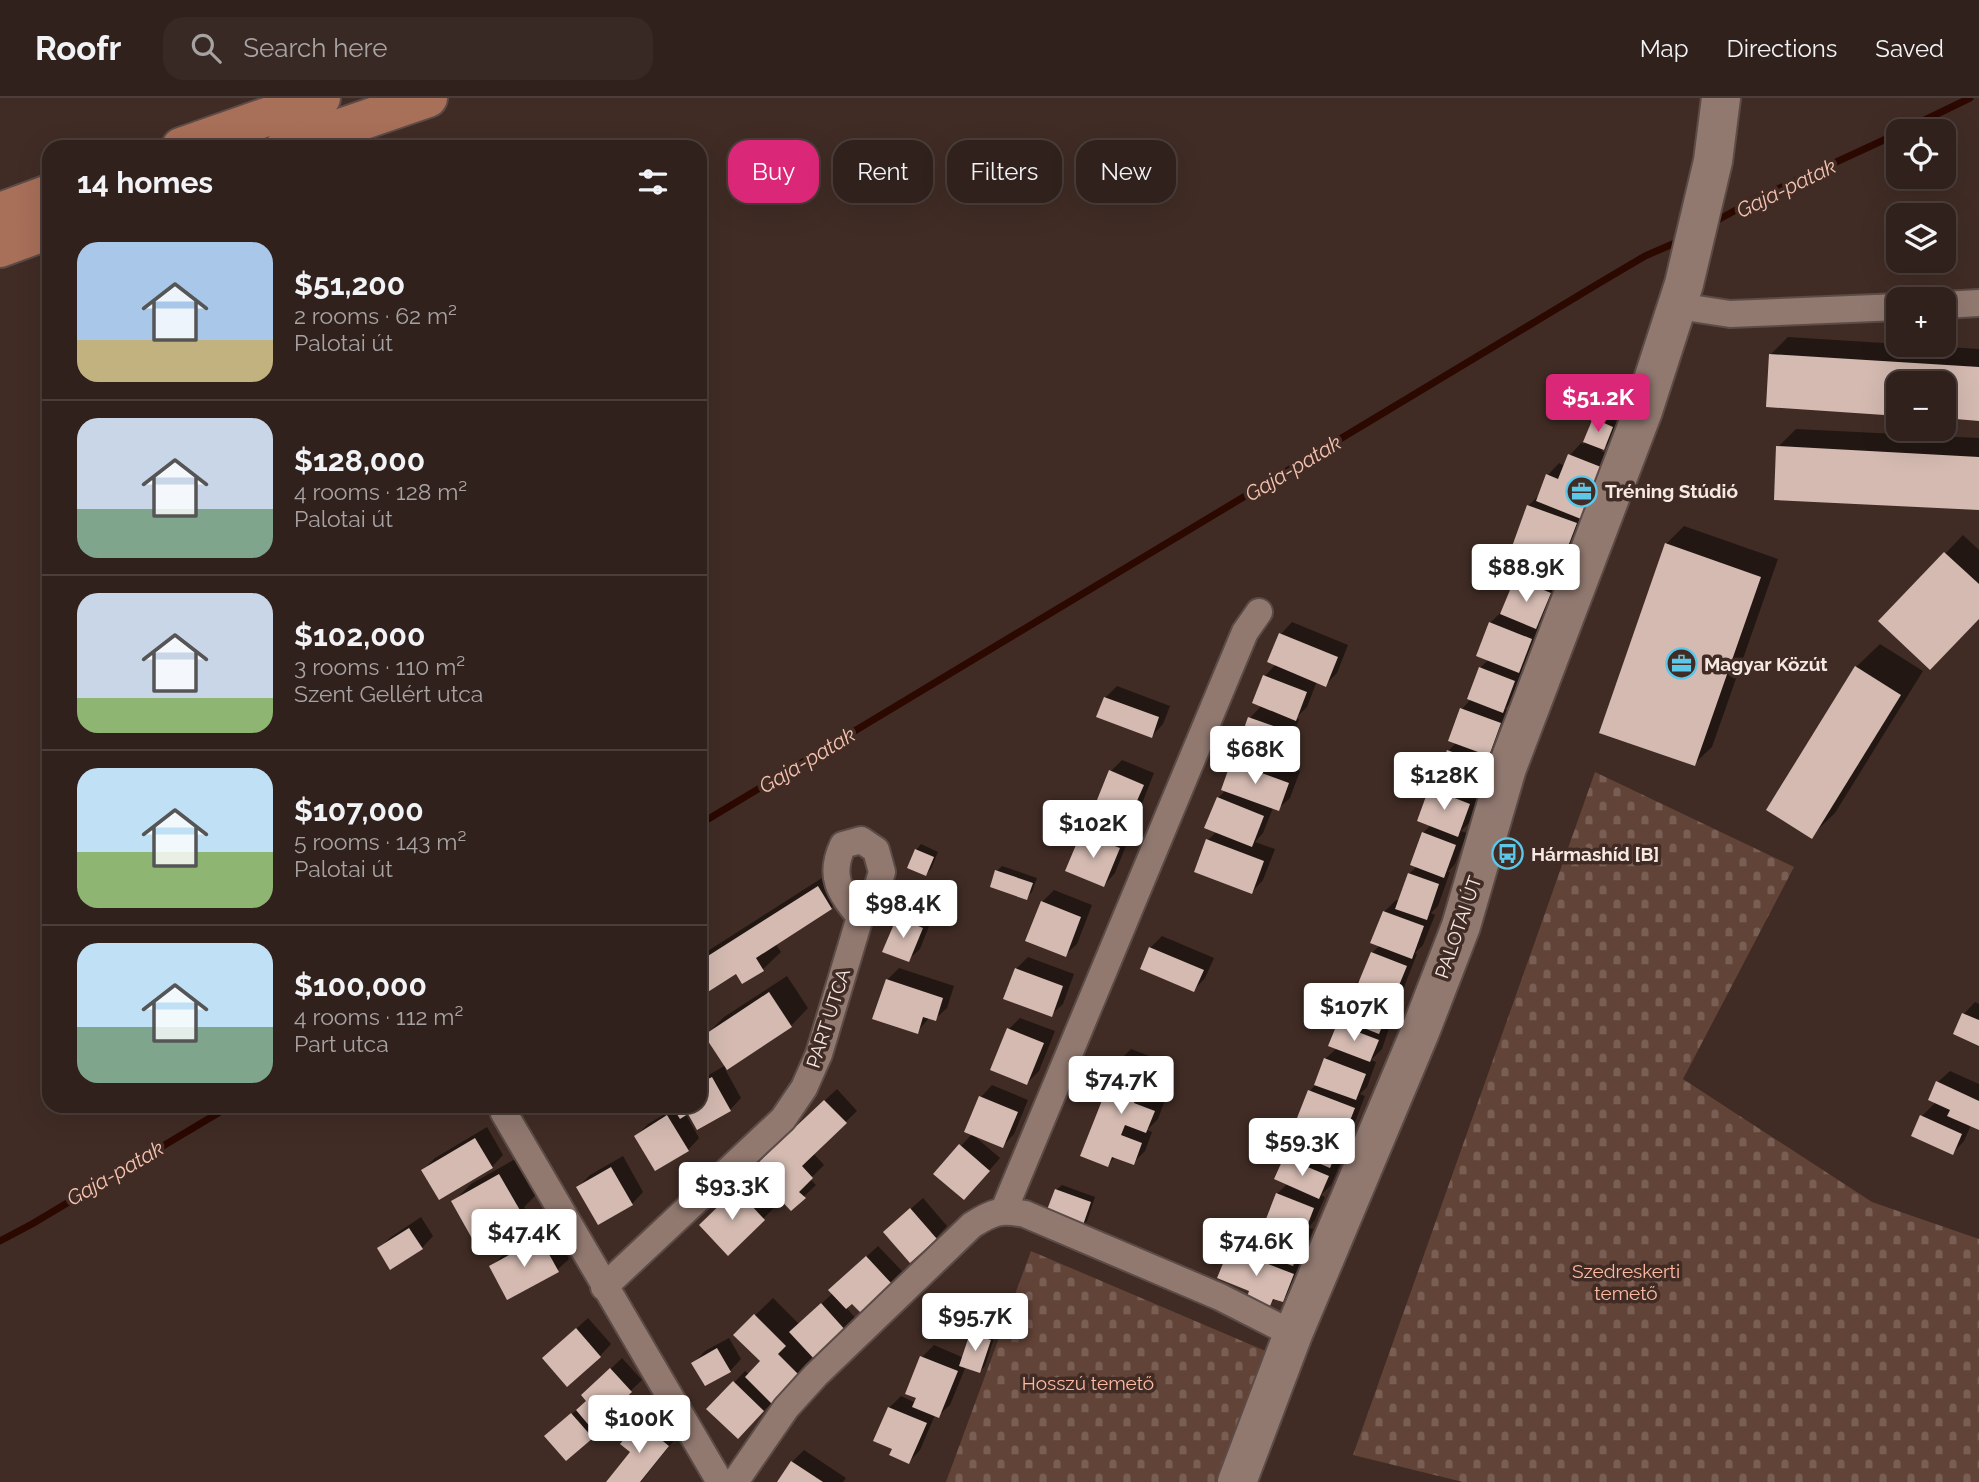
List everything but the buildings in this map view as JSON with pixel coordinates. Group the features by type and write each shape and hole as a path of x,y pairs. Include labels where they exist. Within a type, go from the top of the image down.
{"main road":[{"path":"201,140 321,98"},
{"path":"305,140 428,98"},
{"name":"PALOTAI ÚT","path":"1237,1482 1293,1334 1420,1032 1461,926 1507,768 1643,411 1681,295 1713,161 1721,98"},
{"path":"0,212 42,197"},
{"path":"0,248 42,233"}],"street":[{"path":"1681,295 1730,314 1886,308"},
{"path":"1956,304 1979,303"},
{"path":"1004,1210 1245,632 1259,612"},
{"name":"PART UTCA","path":"604,1287 783,1119 804,1088 819,1054 860,918"},
{"path":"504,1114 720,1482"},
{"path":"736,1482 786,1408 816,1375 972,1225 988,1215 1004,1210 1025,1214 1208,1292 1293,1334"}],"green space":[{"name":"Szedreskerti temető","path":"1595,772 1794,867 1683,1079 1872,1202 1979,1239 1979,1482 1463,1482 1353,1455"},
{"name":"Hosszú temető","path":"1031,1251 1268,1352 1220,1482 946,1482"}],"waterway":[{"name":"Gaja-patak","path":"1927,119 1970,98"},
{"name":"Gaja-patak","path":"1714,222 1756,199 1886,139"},
{"name":"Gaja-patak","path":"707,820 1601,282 1645,256 1682,240"},
{"name":"Gaja-patak","path":"0,1241 218,1113"}],"place":[{"name":"Tréning Stúdió","path":"1582,491"},
{"name":"Magyar Közút","path":"1681,664"},
{"name":"Hármashíd [B]","path":"1508,854"}]}
